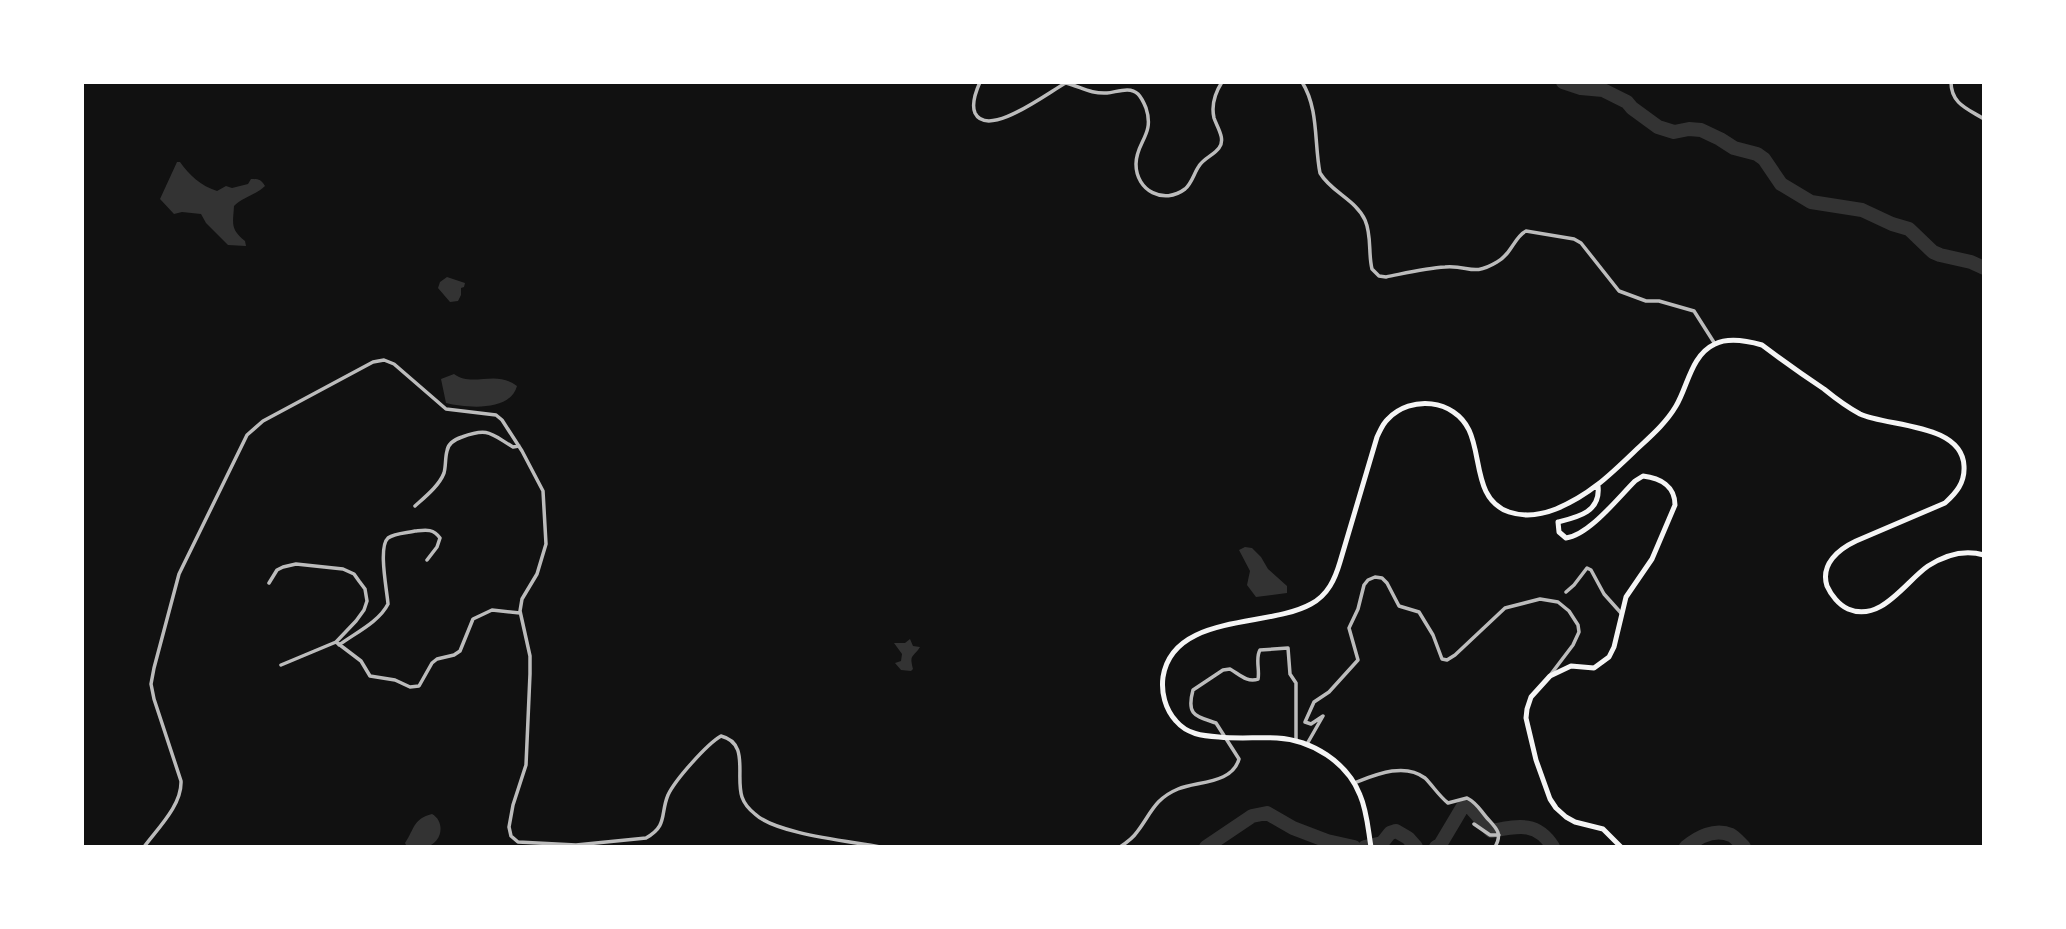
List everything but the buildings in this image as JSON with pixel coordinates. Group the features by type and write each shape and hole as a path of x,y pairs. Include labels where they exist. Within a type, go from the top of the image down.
{"main road":[{"path":"1371,847 1365,808 1354,783 1332,758 1296,741 1202,736 1186,730 1175,721 1166,707 1162,685 1164,668 1168,661 1183,642 1197,634 1294,611 1311,604 1325,593 1334,580 1340,562 1377,437 1387,419 1403,408 1421,402 1440,404 1456,413 1469,430 1488,496 1501,509 1520,515 1547,512 1569,504 1598,486 1657,430 1676,406 1700,356 1715,344 1734,340 1762,345 1861,414 1920,428 1941,436 1952,443 1964,464 1961,484 1956,494 1945,503 1849,544 1834,555 1826,573 1826,582 1844,608 1857,613 1869,612 1882,606 1927,567 1940,560 1966,551 1984,555"},
{"path":"1547,512 1558,523 1559,532 1566,538 1575,537 1643,476 1660,480 1671,489 1675,497 1675,505 1652,559 1626,597 1609,657 1594,668 1571,666 1550,676 1531,697 1527,709 1526,718 1536,760 1550,799 1566,817 1582,825 1603,829 1621,847"},
{"path":"1558,523 1587,512 1596,504 1599,497 1598,486"}],"street":[{"path":"980,82 973,110 977,118 984,121 1013,114 1036,103 1066,83 1092,93 1130,90 1137,93 1144,102 1150,121 1136,164 1138,174 1143,186 1153,195 1166,196 1178,194 1188,187 1200,163 1220,148 1222,141 1214,117 1214,103 1216,91 1222,82"},
{"path":"1302,82 1309,93 1313,109 1320,173 1365,219 1372,269 1379,276 1449,266 1474,271 1487,268 1501,260 1512,249 1520,234 1526,231 1574,239 1581,243 1619,290 1646,301 1660,300 1694,311 1715,344"},
{"path":"1951,82 1951,92 1957,103 1984,119"},
{"path":"144,847 178,798 181,786 151,684 154,668 179,574 239,451 253,428 263,421 373,362 384,360 400,369 446,409 496,415 519,446 543,491 546,544 537,573 522,599 520,614 530,656 530,674 526,765 509,827 511,836 517,842 576,845 646,838 661,826 669,793 701,752 721,736 729,738 738,750 743,800 762,820 805,833 880,847"},
{"path":"415,506 443,474 447,450 457,439 478,431 491,433 513,447 519,446"},
{"path":"281,665 337,643 385,611 388,604 383,553 385,542 391,536 427,530 436,532 440,538 427,560"},
{"path":"269,583 277,570 296,564 343,569 354,574 365,589 365,610 337,643"},
{"path":"1566,592 1587,568 1591,570 1604,594 1622,614"},
{"path":"1307,744 1323,716 1311,724 1305,722 1314,702 1329,692 1358,660 1349,628 1358,609 1364,585 1375,577 1382,578 1387,583 1399,606 1419,612 1433,635 1442,659 1447,660 1455,656 1505,608 1540,599 1558,602 1569,611 1578,625 1579,632 1573,645 1550,676"},
{"path":"337,643 360,661 370,676 415,687 419,686 437,659 460,651 473,619 492,610 520,614"},
{"path":"1120,847 1136,834 1160,799 1178,789 1229,774 1237,768 1239,759 1216,723 1199,718 1192,711 1190,700 1193,690 1223,670 1230,668 1245,679 1258,679 1257,654 1260,650 1288,648 1290,674 1296,682 1296,741"},
{"path":"1354,783 1393,771 1416,773 1448,803 1467,798 1474,801 1495,825 1499,835 1495,847"},
{"path":"1474,824 1490,835 1499,835"}],"shaded area":[{"path":"177,162 180,162 191,176 217,191 226,186 232,188 248,184 251,179 264,184 261,189 234,206 233,226 246,246 228,245 206,223 201,214 174,214 160,199"},
{"path":"447,277 465,283 458,301 450,302 438,288 440,282"},
{"path":"454,374 469,379 501,379 517,386 513,394 497,404 476,407 446,403 441,379"},
{"path":"1252,548 1261,557 1268,569 1287,586 1287,593 1256,597 1247,585 1250,571 1239,550"},
{"path":"910,639 913,646 920,647 912,658 913,669 901,670 895,663 901,661 902,654 894,643 905,643"},
{"path":"432,814 440,827 436,841 426,847 407,847 405,843 415,825"}],"waterway":[{"path":"1563,82 1581,88 1603,90 1627,102 1658,127 1674,132 1701,130 1734,148 1757,154 1764,159 1781,184 1811,202 1862,210 1909,229 1933,252 1984,268"},
{"path":"1436,847 1440,845 1462,808 1469,806 1491,831 1526,827 1540,833 1553,847"},
{"path":"1206,847 1252,816 1267,813 1293,828 1327,841 1354,847"},
{"path":"1365,847 1382,843 1390,833 1396,831 1416,847"},
{"path":"1686,847 1713,833 1731,835 1744,847"}]}
